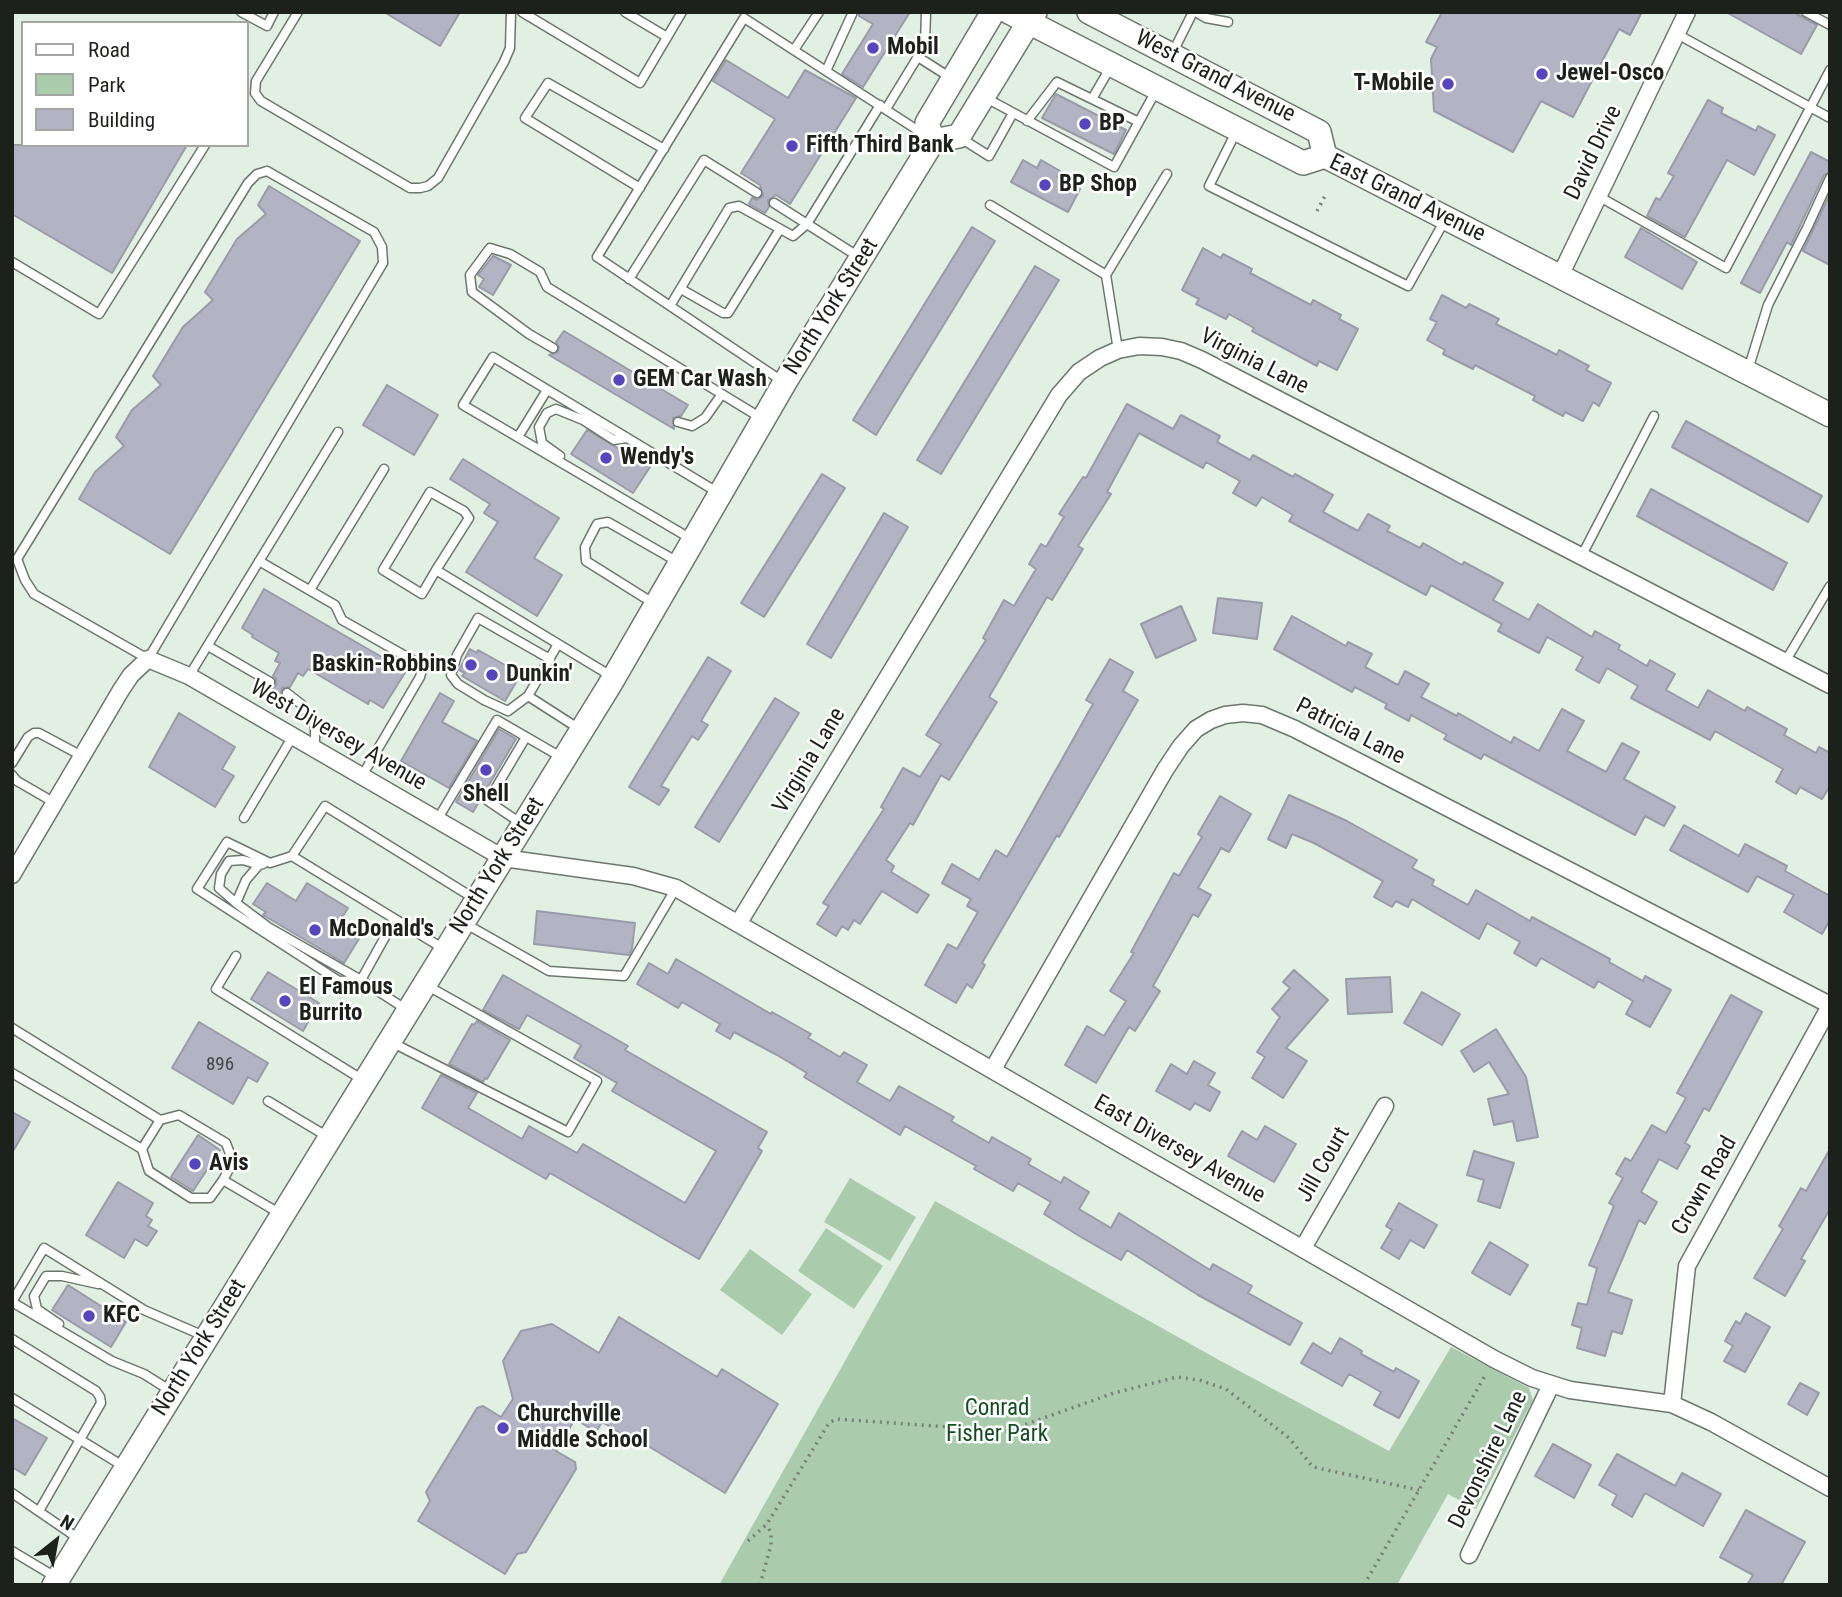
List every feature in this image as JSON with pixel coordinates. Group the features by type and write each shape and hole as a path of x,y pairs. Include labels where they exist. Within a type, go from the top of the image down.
{"main road":[{"name":"North York Street","path":"56,1582 564,758 785,382 933,141 927,123 993,12"},
{"name":"West Grand Avenue","path":"1089,12 1319,132 1325,156"},
{"name":"East Grand Avenue","path":"1024,16 1111,65 1303,163 1325,156 1830,415"},
{"path":"933,141 959,136 984,96 1024,16"}],"street":[{"name":"David Drive","path":"1560,276 1687,12"},
{"name":"Virginia Lane","path":"738,924 1059,396 1079,372 1118,350 1139,346 1162,347 1202,360 1830,685"},
{"name":"West Diversey Avenue","path":"148,659 189,676 503,858"},
{"path":"12,875 131,676 148,659"},
{"name":"Patricia Lane","path":"993,1069 1181,746 1196,729 1211,720 1243,713 1262,715 1296,729 1830,1006"},
{"name":"East Diversey Avenue","path":"503,858 633,876 676,888 1494,1359 1551,1385 1672,1404 1711,1422 1830,1488"},
{"name":"Crown Road","path":"1672,1404 1687,1266 1830,1006"},
{"name":"Jill Court","path":"1303,1248 1385,1105"},
{"name":"Devonshire Lane","path":"1469,1555 1551,1385"}],"lane":[{"path":"241,12 267,26 274,12"},
{"path":"298,12 256,81 255,93 261,101 410,188 428,186 438,178 504,62 510,48 511,12"},
{"path":"523,12 640,83 682,12"},
{"path":"625,12 667,37"},
{"path":"794,50 819,12"},
{"path":"826,71 853,12"},
{"path":"670,306 729,208 739,206 793,236 807,224 925,45 926,12"},
{"path":"1172,55 1194,12 1206,18 1228,22"},
{"path":"1806,12 1830,25"},
{"path":"785,382 597,257 746,15 794,50 933,141"},
{"path":"1677,34 1830,118"},
{"path":"918,57 952,79"},
{"path":"1092,99 1111,65"},
{"path":"1598,197 1726,268 1830,71"},
{"path":"1027,121 1057,82 1139,122"},
{"path":"640,188 525,118 548,83 664,149"},
{"path":"984,96 1114,167 1158,88"},
{"path":"959,136 989,156 1013,113"},
{"path":"1237,130 1209,186 1408,286 1446,218"},
{"path":"12,262 99,314 204,147"},
{"path":"629,279 704,160 757,193"},
{"path":"267,171 374,232 382,247 383,264 148,659 34,594 24,580 18,559 248,183 257,174 267,171"},
{"path":"1118,350 1106,275 1167,174"},
{"path":"1748,372 1768,304 1830,177"},
{"path":"774,203 862,258"},
{"path":"989,205 1106,275"},
{"path":"681,289 723,313 728,313 780,229"},
{"path":"553,348 528,334 472,292 470,275 490,248 510,254 540,272 547,287 763,420"},
{"path":"693,540 463,405 493,357 720,494"},
{"path":"518,437 547,390"},
{"path":"678,422 692,426 705,418 722,394"},
{"path":"586,477 542,443 539,427 547,412 556,409 583,420 614,440 627,438"},
{"path":"1581,556 1654,416"},
{"path":"189,676 338,432"},
{"path":"310,590 384,469"},
{"path":"430,492 464,511 468,518 436,570 422,594 383,570 430,492"},
{"path":"656,604 586,561 585,547 597,524 608,522 680,564"},
{"path":"259,561 335,605 342,620 422,666 420,677 362,776"},
{"path":"436,570 613,677"},
{"path":"1786,663 1830,586"},
{"path":"550,659 478,618 457,655 451,675 458,684 508,711 528,696 550,659 558,644"},
{"path":"208,646 270,682"},
{"path":"287,693 301,704 315,726 316,749"},
{"path":"528,696 581,730"},
{"path":"437,820 497,720 564,758"},
{"path":"12,763 28,737 34,733 39,733 82,756"},
{"path":"244,818 293,736"},
{"path":"523,825 488,802 526,737"},
{"path":"12,775 16,781 55,803"},
{"path":"408,1011 361,980 268,926 219,888 221,874 229,861 243,860 259,865 292,856 324,806 477,900"},
{"path":"270,863 227,842 197,889 339,981 361,980"},
{"path":"292,856 446,950"},
{"path":"236,902 246,880 259,865"},
{"path":"464,922 549,971 624,976 676,888"},
{"path":"361,980 395,919"},
{"path":"236,956 216,989 365,1082"},
{"path":"390,1041 568,1132 597,1081 425,984"},
{"path":"12,1028 160,1120"},
{"path":"12,1073 142,1149 149,1171 191,1198 210,1198 233,1162 226,1143 179,1115 160,1120 142,1149"},
{"path":"268,1101 330,1138"},
{"path":"223,1181 283,1215"},
{"path":"173,1393 144,1374 111,1361 12,1302 44,1248 144,1310 207,1337"},
{"path":"104,1286 62,1276 46,1276 34,1296 37,1309 111,1361"},
{"path":"12,1339 96,1391 101,1403 39,1511"},
{"path":"12,1398 126,1468"},
{"path":"12,1493 82,1541"},
{"path":"12,1551 56,1582"}],"path":[{"path":"1317,211 1326,194"},
{"path":"1364,1585 1494,1359"},
{"path":"748,1541 767,1524 829,1423 836,1419 1007,1431 1114,1393 1177,1377 1199,1380 1226,1389 1289,1438 1313,1467 1419,1490"},
{"path":"760,1585 771,1545 767,1524"}],"green space":[{"path":"850,1178 916,1217 890,1261 824,1222"},
{"name":"Conrad Fisher Park","path":"935,1201 1219,1360 1389,1451 1451,1347 1529,1388 1533,1400 1476,1509 1448,1494 1397,1585 719,1585"},
{"path":"826,1228 883,1266 854,1309 798,1271"},
{"path":"750,1249 812,1294 782,1335 720,1290"}],"building":[{"path":"384,12 460,12 440,46"},
{"name":"Mobil","path":"859,12 910,12 863,87 842,74 873,24 859,16"},
{"name":"Jewel-Osco","path":"1442,12 1642,12 1630,35 1619,29 1573,117 1541,101 1513,152 1434,111 1431,59 1437,47 1426,42"},
{"path":"1726,12 1793,12 1817,25 1801,54"},
{"name":"Fifth Third Bank","path":"726,60 788,98 805,70 856,98 790,204 776,195 768,200 769,207 765,213 749,204 752,198 757,200 763,196 760,185 741,173 775,119 713,81"},
{"name":"BP","path":"1056,94 1126,130 1114,154 1042,118"},
{"path":"1708,100 1723,108 1721,113 1756,131 1758,126 1775,135 1754,175 1727,160 1685,237 1647,216 1656,198 1660,200 1674,176 1668,173"},
{"path":"12,145 186,147 112,273 12,214"},
{"path":"1811,152 1830,162 1830,172 1824,175 1791,245 1787,242 1760,293 1741,283"},
{"name":"BP Shop","path":"1023,160 1037,168 1041,160 1060,171 1057,177 1080,189 1068,212 1011,182"},
{"path":"269,186 360,241 170,554 79,499 95,472 124,446 116,437 132,410 161,385 153,376 183,327 213,300 205,292 237,239 266,214 258,205"},
{"path":"1830,194 1830,265 1803,251"},
{"path":"972,227 995,241 876,435 853,420"},
{"path":"1641,228 1697,262 1682,289 1625,257"},
{"path":"1203,248 1221,258 1223,254 1252,269 1250,273 1311,305 1313,300 1341,315 1339,319 1358,329 1337,370 1319,361 1317,366 1252,331 1254,328 1229,314 1226,319 1196,304 1199,299 1182,290"},
{"path":"493,256 511,265 493,295 479,287 484,279 478,275"},
{"path":"1035,266 1059,280 941,474 917,460"},
{"path":"1442,295 1466,308 1469,304 1499,319 1496,324 1557,355 1559,350 1589,366 1586,370 1611,383 1599,406 1593,402 1583,421 1565,412 1563,416 1533,400 1535,396 1475,365 1473,369 1443,354 1445,350 1427,340 1437,322 1430,319"},
{"name":"GEM Car Wash","path":"564,331 688,405 681,416 673,418 674,429 549,355 558,352 556,342"},
{"path":"387,385 438,415 414,455 363,425"},
{"path":"1127,404 1173,429 1181,415 1220,436 1217,442 1250,460 1253,455 1293,477 1295,474 1333,495 1323,512 1358,531 1368,514 1390,526 1387,531 1420,548 1423,543 1462,565 1464,562 1503,583 1493,600 1529,620 1538,604 1592,637 1595,631 1620,645 1618,649 1647,666 1650,660 1675,674 1666,690 1698,708 1708,690 1745,711 1747,707 1787,729 1784,735 1816,753 1819,747 1830,753 1830,786 1822,799 1800,787 1796,794 1776,782 1783,769 1715,731 1710,740 1631,698 1638,686 1607,668 1599,683 1576,670 1583,657 1547,637 1539,653 1498,631 1502,624 1431,585 1426,595 1289,521 1293,515 1262,497 1256,506 1233,493 1240,481 1206,462 1203,468 1139,433 1107,492 1111,494 1078,546 1083,549 1052,600 1047,597 989,697 997,702 949,780 941,775 913,825 910,823 886,860 894,866 891,872 929,895 917,913 882,891 860,924 854,920 848,930 842,926 836,936 817,924 829,906 823,903 884,809 881,807 903,768 920,777 941,744 926,735 986,640 983,638 1004,600 1014,606 1036,569 1029,564 1041,544 1046,547 1064,517 1059,514 1083,477 1086,478"},
{"path":"1686,421 1822,496 1808,522 1672,447"},
{"name":"Wendy's","path":"587,430 650,467 633,493 571,454"},
{"path":"463,459 559,518 534,558 562,575 537,616 466,572 498,522 484,513 490,504 450,479"},
{"path":"822,474 845,488 764,617 741,603"},
{"path":"1651,489 1787,563 1773,590 1637,516"},
{"path":"884,513 908,527 831,658 807,644"},
{"path":"264,589 406,671 383,708 370,700 368,704 308,669 303,676 298,673 290,687 282,688 281,695 284,699 281,703 263,692 266,687 273,688 276,685 273,676 280,663 275,661 279,653 242,628"},
{"path":"1218,598 1262,603 1257,639 1213,633"},
{"path":"1181,606 1196,640 1156,658 1141,624"},
{"path":"1292,616 1346,646 1348,642 1372,654 1365,667 1398,685 1405,671 1429,684 1421,697 1457,716 1458,713 1511,743 1514,737 1539,751 1562,709 1584,721 1567,751 1606,772 1622,743 1639,752 1624,779 1675,807 1664,826 1645,816 1635,835 1484,754 1481,759 1444,739 1447,735 1411,715 1409,721 1385,708 1387,704 1355,687 1352,692 1274,649"},
{"name":"Dunkin'","path":"470,649 477,653 478,650 521,674 505,701 462,676 465,673 459,670"},
{"path":"708,657 731,671 701,721 708,725 698,740 692,736 661,786 669,790 659,805 629,787"},
{"path":"1110,659 1133,672 1123,691 1138,700 982,963 985,965 972,988 967,984 956,1003 925,985 948,944 957,949 978,912 967,906 971,899 942,883 952,864 979,880 996,850 1007,857 1093,704 1086,700"},
{"path":"440,693 454,701 442,722 477,741 449,788 401,761"},
{"path":"775,698 799,713 719,842 695,827"},
{"path":"179,713 235,747 222,769 234,776 215,807 149,767"},
{"name":"Shell","path":"499,729 516,739 473,812 456,802"},
{"path":"1289,795 1347,821 1417,860 1412,868 1434,880 1432,885 1468,905 1476,890 1530,921 1532,917 1610,959 1609,962 1643,981 1645,976 1671,990 1650,1027 1626,1014 1633,1001 1598,981 1594,988 1541,958 1536,966 1514,953 1520,942 1487,923 1479,939 1412,899 1408,907 1396,901 1392,907 1374,897 1383,881 1314,843 1292,834 1286,848 1268,839"},
{"path":"1220,796 1251,814 1229,852 1221,848 1198,888 1211,895 1198,917 1193,914 1153,986 1160,991 1135,1031 1129,1027 1096,1083 1065,1065 1087,1026 1104,1036 1126,1001 1110,991 1134,953 1131,952 1174,873 1179,876 1202,837 1198,834"},
{"path":"1684,825 1739,856 1745,844 1787,866 1785,871 1830,896 1830,920 1822,934 1784,912 1794,895 1757,876 1748,892 1670,850"},
{"name":"McDonald's","path":"267,883 296,901 307,883 348,908 338,924 360,937 344,963 263,915 266,912 253,904"},
{"path":"537,911 635,923 632,949 629,955 534,944"},
{"path":"676,959 811,1034 808,1038 840,1057 844,1052 867,1065 857,1082 890,1101 899,1086 954,1117 951,1121 989,1143 992,1137 1031,1159 1028,1164 1061,1183 1064,1177 1089,1192 1079,1209 1111,1228 1119,1213 1210,1270 1213,1264 1252,1286 1248,1293 1302,1323 1290,1345 1198,1295 1127,1250 1121,1260 1081,1237 1044,1214 1051,1202 1018,1183 1013,1191 974,1169 976,1166 905,1126 900,1135 804,1077 807,1073 777,1055 734,1032 730,1039 716,1031 720,1024 682,1002 678,1008 637,984 649,963 668,974"},
{"path":"1294,970 1328,1000 1286,1048 1307,1061 1283,1098 1252,1078 1265,1057 1257,1052 1280,1017 1272,1009 1290,988 1283,982"},
{"name":"El Famous Burrito","path":"268,972 319,1003 303,1031 251,999"},
{"path":"503,975 628,1046 625,1050 767,1132 758,1148 762,1151 699,1259 550,1173 546,1179 422,1108 441,1075 477,1093 468,1108 522,1139 529,1126 577,1153 583,1144 685,1203 716,1151 612,1091 617,1083 574,1058 581,1045 527,1015 519,1029 483,1010"},
{"path":"1390,977 1392,1012 1348,1014 1346,979"},
{"path":"1422,992 1460,1014 1442,1045 1404,1023"},
{"path":"1731,995 1762,1012 1709,1111 1704,1108 1685,1143 1690,1146 1677,1169 1659,1159 1641,1192 1657,1202 1645,1224 1639,1220 1608,1292 1632,1300 1622,1334 1612,1331 1605,1356 1577,1348 1582,1328 1572,1325 1578,1303 1587,1305 1597,1268 1589,1265 1614,1206 1609,1203 1623,1178 1616,1174 1625,1158 1631,1161 1652,1125 1666,1133 1686,1098 1677,1093"},
{"path":"477,1021 510,1040 483,1082 449,1064 472,1024"},
{"path":"199,1022 268,1063 257,1082 248,1077 233,1104 172,1068"},
{"path":"1496,1029 1526,1077 1538,1137 1517,1141 1513,1121 1494,1125 1488,1099 1509,1094 1489,1062 1474,1072 1461,1051"},
{"path":"1194,1061 1215,1073 1208,1085 1220,1092 1210,1111 1195,1103 1190,1110 1156,1091 1171,1064 1187,1074"},
{"path":"12,1112 30,1122 12,1153"},
{"path":"1265,1126 1296,1144 1274,1182 1228,1156 1242,1131 1257,1140"},
{"name":"Avis","path":"198,1135 220,1150 193,1191 171,1177"},
{"path":"1830,1149 1830,1209 1801,1259 1805,1261 1785,1296 1754,1278 1783,1229 1779,1226 1801,1188 1806,1191"},
{"path":"1474,1151 1514,1163 1500,1208 1478,1201 1484,1180 1467,1175"},
{"path":"118,1182 153,1203 146,1216 152,1220 148,1226 157,1231 147,1246 135,1239 124,1258 86,1235"},
{"path":"1399,1203 1437,1225 1424,1248 1410,1240 1399,1259 1381,1248 1392,1230 1386,1226"},
{"path":"1490,1242 1528,1265 1510,1295 1472,1273"},
{"name":"KFC","path":"68,1285 126,1322 111,1347 52,1310"},
{"path":"1746,1313 1770,1327 1745,1372 1724,1361 1733,1346 1725,1341 1736,1321 1740,1324"},
{"path":"619,1317 717,1377 722,1369 778,1404 725,1493 640,1441 638,1444 602,1422 596,1432 575,1419 556,1451 575,1462 576,1469 526,1552 517,1554 505,1574 418,1521 430,1501 426,1492 477,1408 483,1406 501,1417 513,1399 503,1361 521,1331 552,1324 599,1353"},
{"path":"1340,1338 1362,1351 1361,1354 1394,1372 1396,1368 1419,1381 1399,1418 1374,1405 1381,1392 1349,1374 1342,1386 1301,1363 1313,1343 1331,1354"},
{"path":"1800,1383 1819,1393 1807,1415 1788,1404"},
{"path":"12,1418 47,1438 25,1475 12,1467"},
{"path":"1553,1444 1591,1465 1574,1498 1535,1476"},
{"path":"1617,1454 1675,1486 1682,1473 1721,1494 1703,1526 1645,1493 1632,1517 1612,1505 1617,1495 1599,1485"},
{"path":"1746,1510 1805,1542 1781,1585 1747,1585 1753,1575 1720,1557"}],"place":[{"name":"Mobil","path":"873,48"},
{"name":"Jewel-Osco","path":"1542,74"},
{"name":"T-Mobile","path":"1448,84"},
{"name":"BP","path":"1085,124"},
{"name":"Fifth Third Bank","path":"792,146"},
{"name":"BP Shop","path":"1045,185"},
{"name":"GEM Car Wash","path":"619,380"},
{"name":"Wendy's","path":"606,458"},
{"name":"Baskin-Robbins","path":"471,665"},
{"name":"Dunkin'","path":"492,675"},
{"name":"Shell","path":"486,770"},
{"name":"McDonald's","path":"315,930"},
{"name":"El Famous Burrito","path":"285,1001"},
{"name":"Avis","path":"195,1164"},
{"name":"KFC","path":"89,1316"},
{"name":"Churchville Middle School","path":"503,1428"}]}
